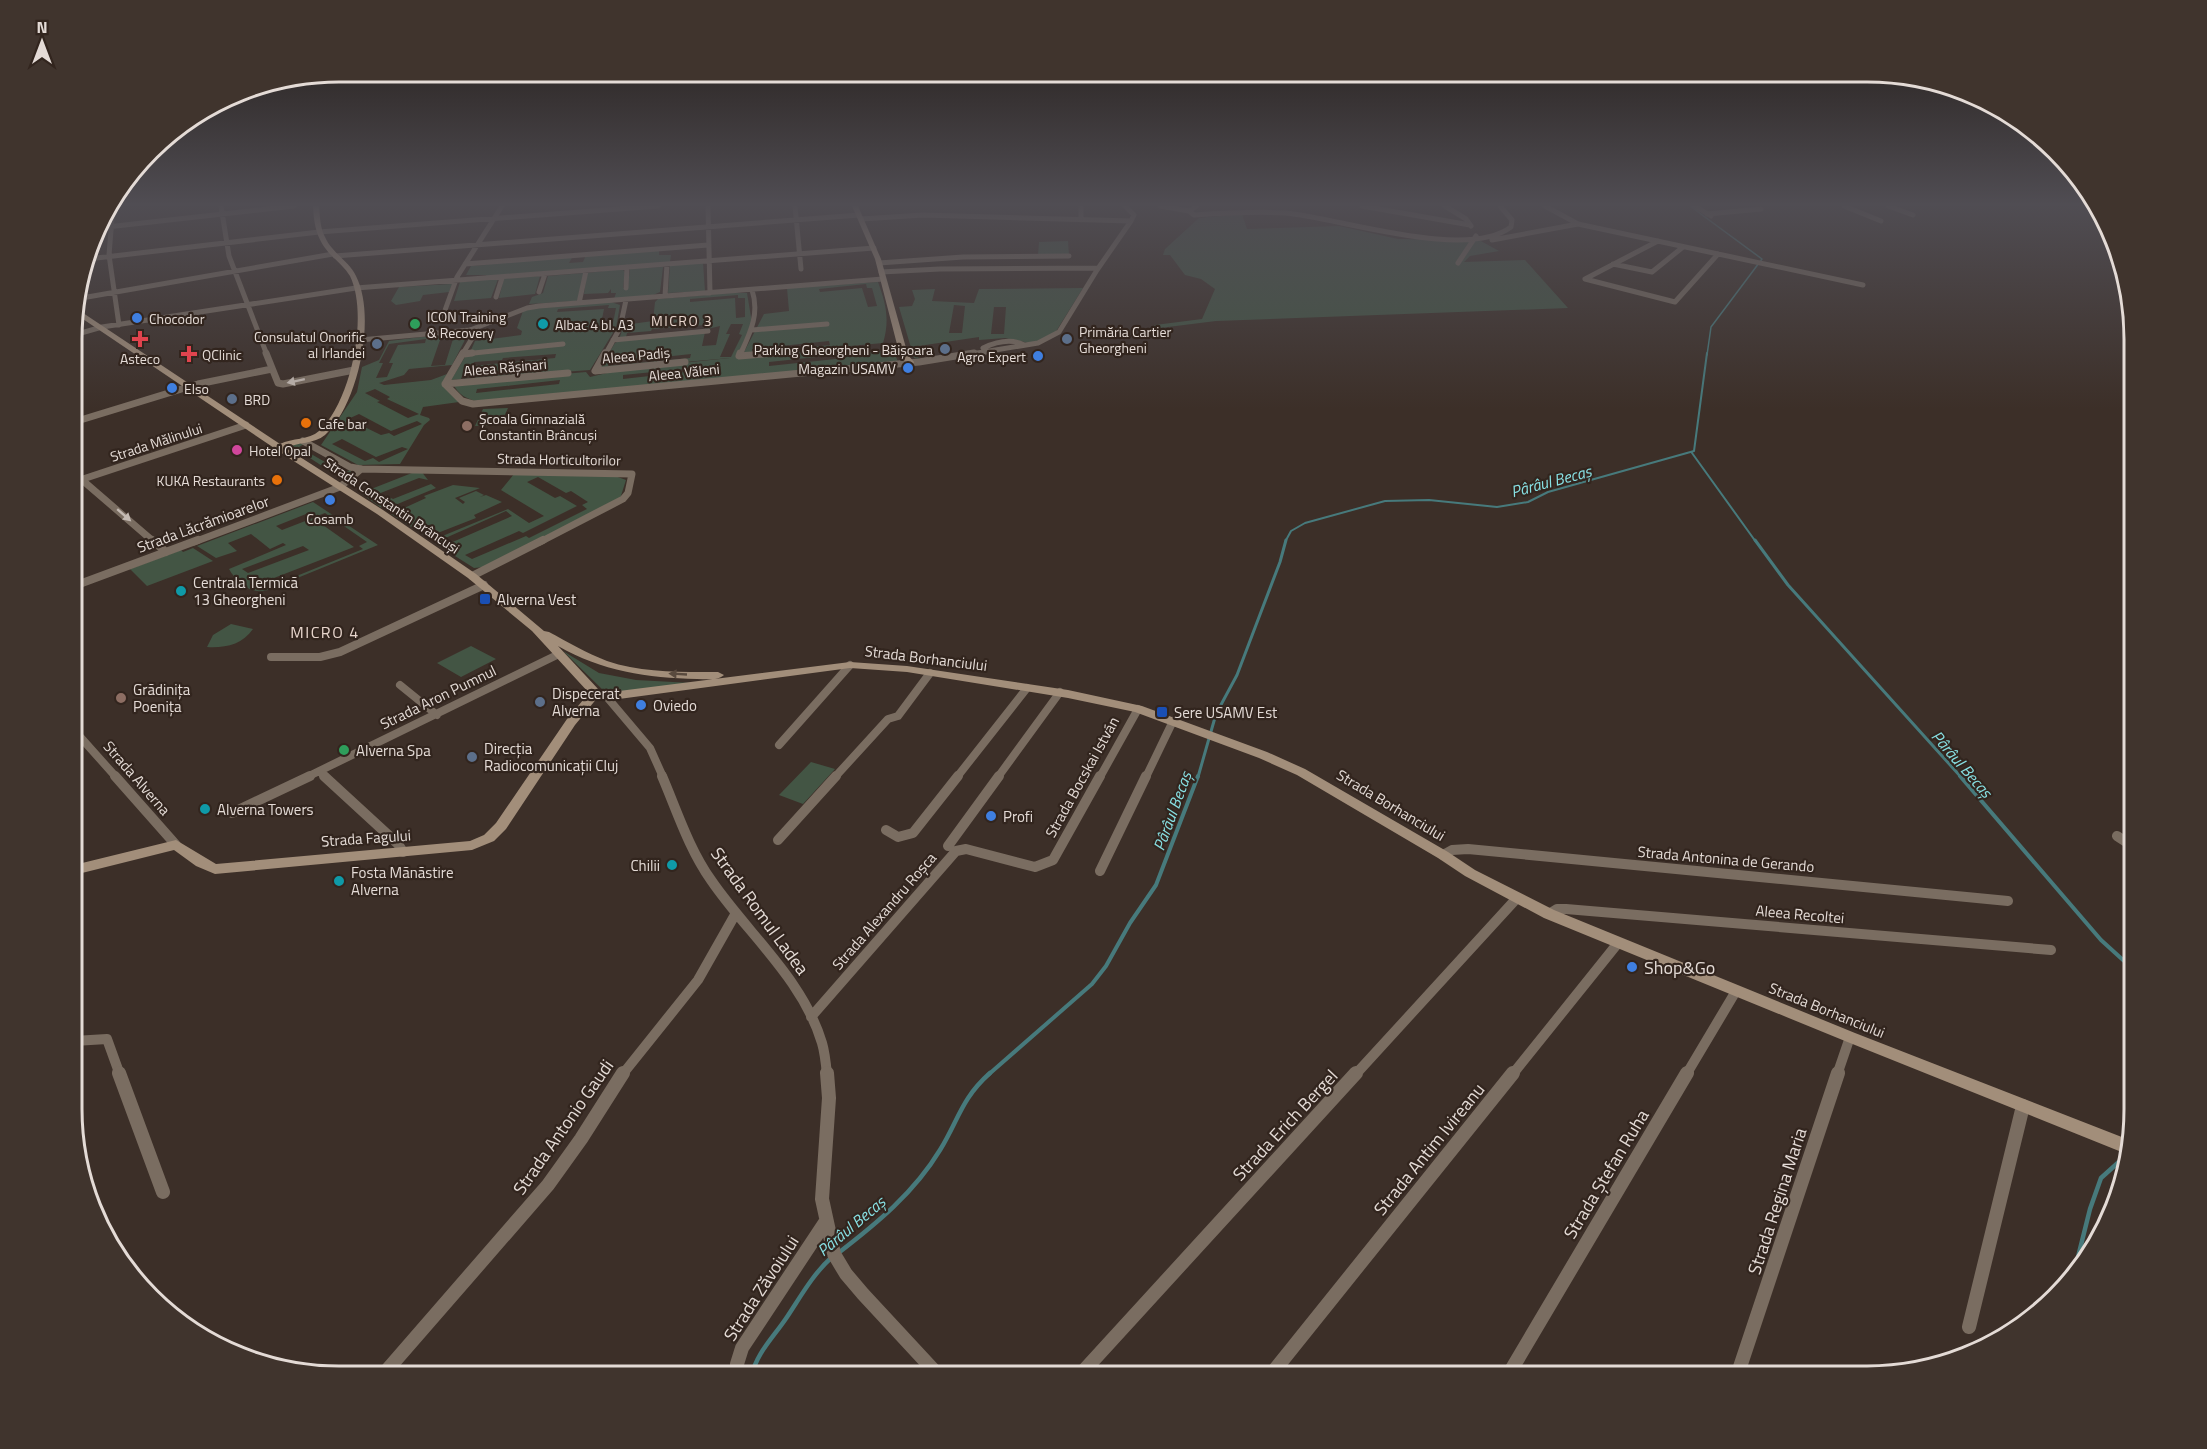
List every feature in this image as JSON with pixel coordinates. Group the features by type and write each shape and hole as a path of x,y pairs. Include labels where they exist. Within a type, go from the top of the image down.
{"main road":[{"path":"276,445 303,441 321,434 347,397 360,340 355,280 351,274"},
{"path":"882,276 904,358 910,362"},
{"name":"Strada Constantin Brâncuși","path":"84,315 472,576 536,629 600,694"},
{"path":"536,629 591,659 638,670 712,675 800,670"},
{"name":"Strada Borhanciului","path":"600,694 850,665 889,667 1060,692 1138,709 1263,755 1313,778 1470,873 1549,914 2122,1145"},
{"name":"Strada Fagului","path":"176,845 201,863 215,869 464,848 489,838 501,826 571,722 600,694"},
{"path":"82,868 176,845"}],"street":[{"path":"111,274 119,325"},
{"path":"86,297 220,274"},
{"path":"236,274 278,383 354,370"},
{"path":"440,314 444,312 460,274"},
{"path":"539,292 545,274"},
{"path":"82,333 102,327 356,288 549,274"},
{"path":"580,302 585,274"},
{"path":"626,288 627,274"},
{"path":"665,296 667,274"},
{"path":"709,274 710,293"},
{"path":"360,340 470,330 527,308 752,290 897,274"},
{"name":"Aleea Văleni","path":"462,401 478,405 910,362 1041,342 1059,332 1095,274"},
{"path":"1595,274 1585,279 1675,302 1700,274"},
{"path":"1810,274 1863,285"},
{"path":"496,297 502,278"},
{"path":"752,290 756,311 752,330 739,356 790,352"},
{"name":"Aleea Padiș","path":"626,300 620,328 595,370 685,362"},
{"path":"752,330 827,324"},
{"name":"Aleea Rășinari","path":"445,384 474,335 470,330"},
{"path":"613,340 708,331"},
{"path":"464,354 563,344"},
{"path":"82,420 189,387 272,369"},
{"name":"Aleea Rășinari","path":"445,384 568,373"},
{"name":"Aleea Rășinari","path":"445,384 462,401"},
{"name":"Strada Mălinului","path":"82,480 246,425"},
{"name":"Strada Horticultorilor","path":"303,441 350,467 361,469 632,474 628,493 623,499 472,576"},
{"path":"340,487 361,469"},
{"path":"82,484 166,552"},
{"name":"Strada Lăcrămioarelor","path":"82,583 340,487"},
{"path":"272,657 320,657 340,652 484,585"},
{"name":"Strada Aron Pumnul","path":"232,813 559,654"},
{"path":"779,745 850,665"},
{"path":"778,840 888,719 898,716 930,674"},
{"path":"400,685 437,715"},
{"path":"886,830 898,837 913,833 1027,688"},
{"name":"Strada Alexandru Roșca","path":"811,1017 952,848 1060,692"},
{"name":"Strada Romul Ladea","path":"600,694 650,748 695,853 711,880 782,968 811,1017 822,1043 828,1089 821,1189 831,1242 840,1265 863,1294 930,1366"},
{"name":"Strada Bocskai István","path":"952,848 966,849 1035,867 1053,860 1138,709"},
{"path":"1100,870 1173,721"},
{"name":"Strada Alverna","path":"82,739 176,845"},
{"path":"320,771 398,844 403,852"},
{"path":"2117,836 2124,841"},
{"name":"Strada Antonina de Gerando","path":"1443,855 1452,850 1468,849 2007,901"},
{"name":"Strada Erich Bergel","path":"1088,1366 1517,898"},
{"name":"Aleea Recoltei","path":"1549,914 1557,909 1566,909 2051,950"},
{"name":"Strada Antonio Gaudi","path":"391,1366 548,1185 581,1139 626,1068 698,980 736,913"},
{"name":"Strada Antim Ivireanu","path":"1278,1366 1618,943"},
{"name":"Strada Ștefan Ruha","path":"1514,1366 1736,991"},
{"name":"Strada Regina Maria","path":"1741,1366 1850,1037"},
{"path":"82,1041 107,1039 163,1192"},
{"path":"1970,1327 2023,1106"},
{"name":"Strada Zăvoiului","path":"737,1366 742,1348 826,1221"}],"green space":[{"path":"527,274 486,277 486,275 466,275"},
{"path":"584,274 580,298 576,301 529,304 532,297 543,293 548,276"},
{"path":"587,274 625,274 623,288 628,287 629,274 662,274 660,292 653,295 614,299 616,293 611,293 611,289 608,293 584,294"},
{"path":"669,274 704,274 705,291 668,293"},
{"path":"1537,274 1568,308 1216,321 1152,329 1155,325 1202,319 1215,289 1201,279 1185,275"},
{"path":"540,276 535,294 499,298 504,278"},
{"path":"498,279 491,298 454,301 460,282"},
{"path":"878,282 886,312 883,343 751,355 744,352 764,314 789,311 787,288","holes":["866,284 867,288 872,288 877,306 868,307 862,288 820,292 819,289","829,341 830,345 752,353 752,349"]},
{"path":"452,284 449,292 423,295 420,301 396,305 391,301 399,287"},
{"path":"1083,288 1055,333 1041,341 1029,343 1005,338 979,340 979,337 912,347 919,359 914,358 899,307 912,306 915,299 912,290 935,289 932,301 974,303 979,289","holes":["954,305 965,306 962,333 949,333","994,307 1006,307 1004,334 991,334"]},
{"path":"747,293 752,323 737,358 868,346 869,352 882,351 885,347 892,346 898,362 578,394 478,401 463,396 453,384 586,372 590,377 624,369 730,358 606,369 600,367 615,343 621,340 705,332 702,346 716,345 720,326 699,331 619,339 624,325 653,321 655,302 658,299","holes":["738,295 738,298 745,298 745,317 736,318 735,298 690,302 690,299","731,324 743,324 739,334 742,335 731,357 720,357 730,334 726,334","706,325 705,329 626,337 627,333 651,331 652,329","691,354 690,358 608,366 609,363","845,354 845,358 769,366 769,362","704,367 703,370 623,379 623,375","560,380 559,384 476,393 477,389"]},
{"path":"611,302 620,305 616,328 590,370 451,380 465,357 475,351 471,350 475,341 521,335 522,331 517,328 523,311 530,308","holes":["609,305 608,308 616,308 612,328 600,329 604,309 557,312 558,309","556,354 555,358 472,366 474,362 502,360 503,358","545,367 544,371 461,379 462,376"]},
{"path":"461,333 467,336 452,365 409,369 404,375 379,383 384,385 431,380 447,374 443,385 459,402 423,407 420,415 430,420 424,425 400,464 358,465 321,445 357,392 362,367 379,360 389,341 445,334","holes":["426,339 425,343 398,345 389,363 393,363 387,377 376,378 383,363 379,363 389,344","453,339 445,365 431,366 440,340","375,389 390,397 387,399 419,414 408,418 365,393","359,414 391,431 417,421 422,424 394,436 389,433 381,435 348,419","342,439 376,457 402,447 408,449 379,462 373,458 365,461 332,444"]},
{"path":"508,408 500,425 475,426 483,409"},
{"path":"304,444 299,447 344,473 350,470 351,472 342,479 290,445"},
{"path":"421,471 428,480 419,478 378,494 384,498 393,499 431,484 436,488 388,508 380,507 361,493"},
{"path":"514,474 615,476 626,480 620,499 485,567 474,568 436,544 436,540 440,537 508,509 529,523 544,516 501,490","holes":["538,477 566,493 571,491 588,502 582,505 587,509 529,538 526,536 472,559 465,555 519,531 523,533 577,506 560,496 555,498 527,482","506,511 512,516 448,544 441,540"]},
{"path":"453,485 480,488 455,498 463,504 465,502 459,498 476,491 484,495 480,497 486,495 502,502 474,515 476,518 430,536 424,535 391,514 426,498 424,496"},
{"path":"313,502 378,545 262,591 245,587 229,569 286,545 283,543 270,549 251,534 228,543 237,551 216,558 197,546","holes":["311,512 317,516 325,513 367,542 359,546 363,549 267,588 261,583 354,547 313,518 282,530 276,526","303,546 309,550 248,573 242,569"]},
{"path":"193,548 213,561 147,586 130,569 181,550 183,552"},
{"path":"231,624 253,629 244,639 233,644 207,647 213,635"},
{"path":"471,646 496,659 461,677 437,663"},
{"path":"563,651 599,673 636,680 692,683 623,692 605,692"},
{"path":"811,762 835,769 803,804 779,795"}],"waterway":[{"name":"Pârâul Becaș","path":"1707,355 1711,327 1751,274"},
{"name":"Pârâul Becaș","path":"1286,540 1291,531 1305,523 1385,501 1429,500 1497,507 1528,502 1548,492 1694,451 1707,353"},
{"name":"Pârâul Becaș","path":"1692,453 1756,542"},
{"name":"Pârâul Becaș","path":"1198,777 1216,714 1237,675 1280,562 1286,540"},
{"name":"Pârâul Becaș","path":"1755,540 1788,585 1961,777"},
{"name":"Pârâul Becaș","path":"988,1075 1092,984 1106,966 1130,923 1156,885 1198,776"},
{"name":"Pârâul Becaș","path":"1960,776 2101,940 2124,961"},
{"name":"Pârâul Becaș","path":"837,1254 880,1219 930,1166 966,1101 988,1075"},
{"path":"2078,1256 2090,1209 2101,1178 2120,1161"},
{"name":"Pârâul Becaș","path":"755,1366 813,1278 832,1257"}],"place":[{"name":"Chocodor","path":"137,318"},
{"name":"ICON Training & Recovery","path":"415,324"},
{"name":"Albac 4 bl. A3","path":"543,324"},
{"name":"Asteco","path":"140,339"},
{"name":"Primăria Cartier Gheorgheni","path":"1067,339"},
{"name":"Consulatul Onorific al Irlandei","path":"377,344"},
{"name":"Parking Gheorgheni - Băișoara","path":"945,349"},
{"name":"QClinic","path":"189,354"},
{"name":"Agro Expert","path":"1038,356"},
{"name":"Magazin USAMV","path":"908,368"},
{"name":"Elso","path":"172,388"},
{"name":"BRD","path":"232,399"},
{"name":"Cafe bar","path":"306,423"},
{"name":"Școala Gimnazială Constantin Brâncuși","path":"467,426"},
{"name":"Hotel Opal","path":"237,450"},
{"name":"KUKA Restaurants","path":"277,480"},
{"name":"Cosamb","path":"330,500"},
{"name":"Centrala Termică 13 Gheorgheni","path":"181,591"},
{"name":"Alverna Vest","path":"485,599"},
{"name":"Grădinița Poenița","path":"121,698"},
{"name":"Dispecerat Alverna","path":"540,702"},
{"name":"Oviedo","path":"641,705"},
{"name":"Sere USAMV Est","path":"1162,712"},
{"name":"Alverna Spa","path":"344,750"},
{"name":"Direcția Radiocomunicații Cluj","path":"472,757"},
{"name":"Alverna Towers","path":"205,809"},
{"name":"Profi","path":"991,816"},
{"name":"Chilii","path":"672,865"},
{"name":"Fosta Mănăstire Alverna","path":"339,881"},
{"name":"Shop&Go","path":"1632,967"}],"district":[{"name":"MICRO 3","path":"682,320"},
{"name":"MICRO 4","path":"325,632"}]}
